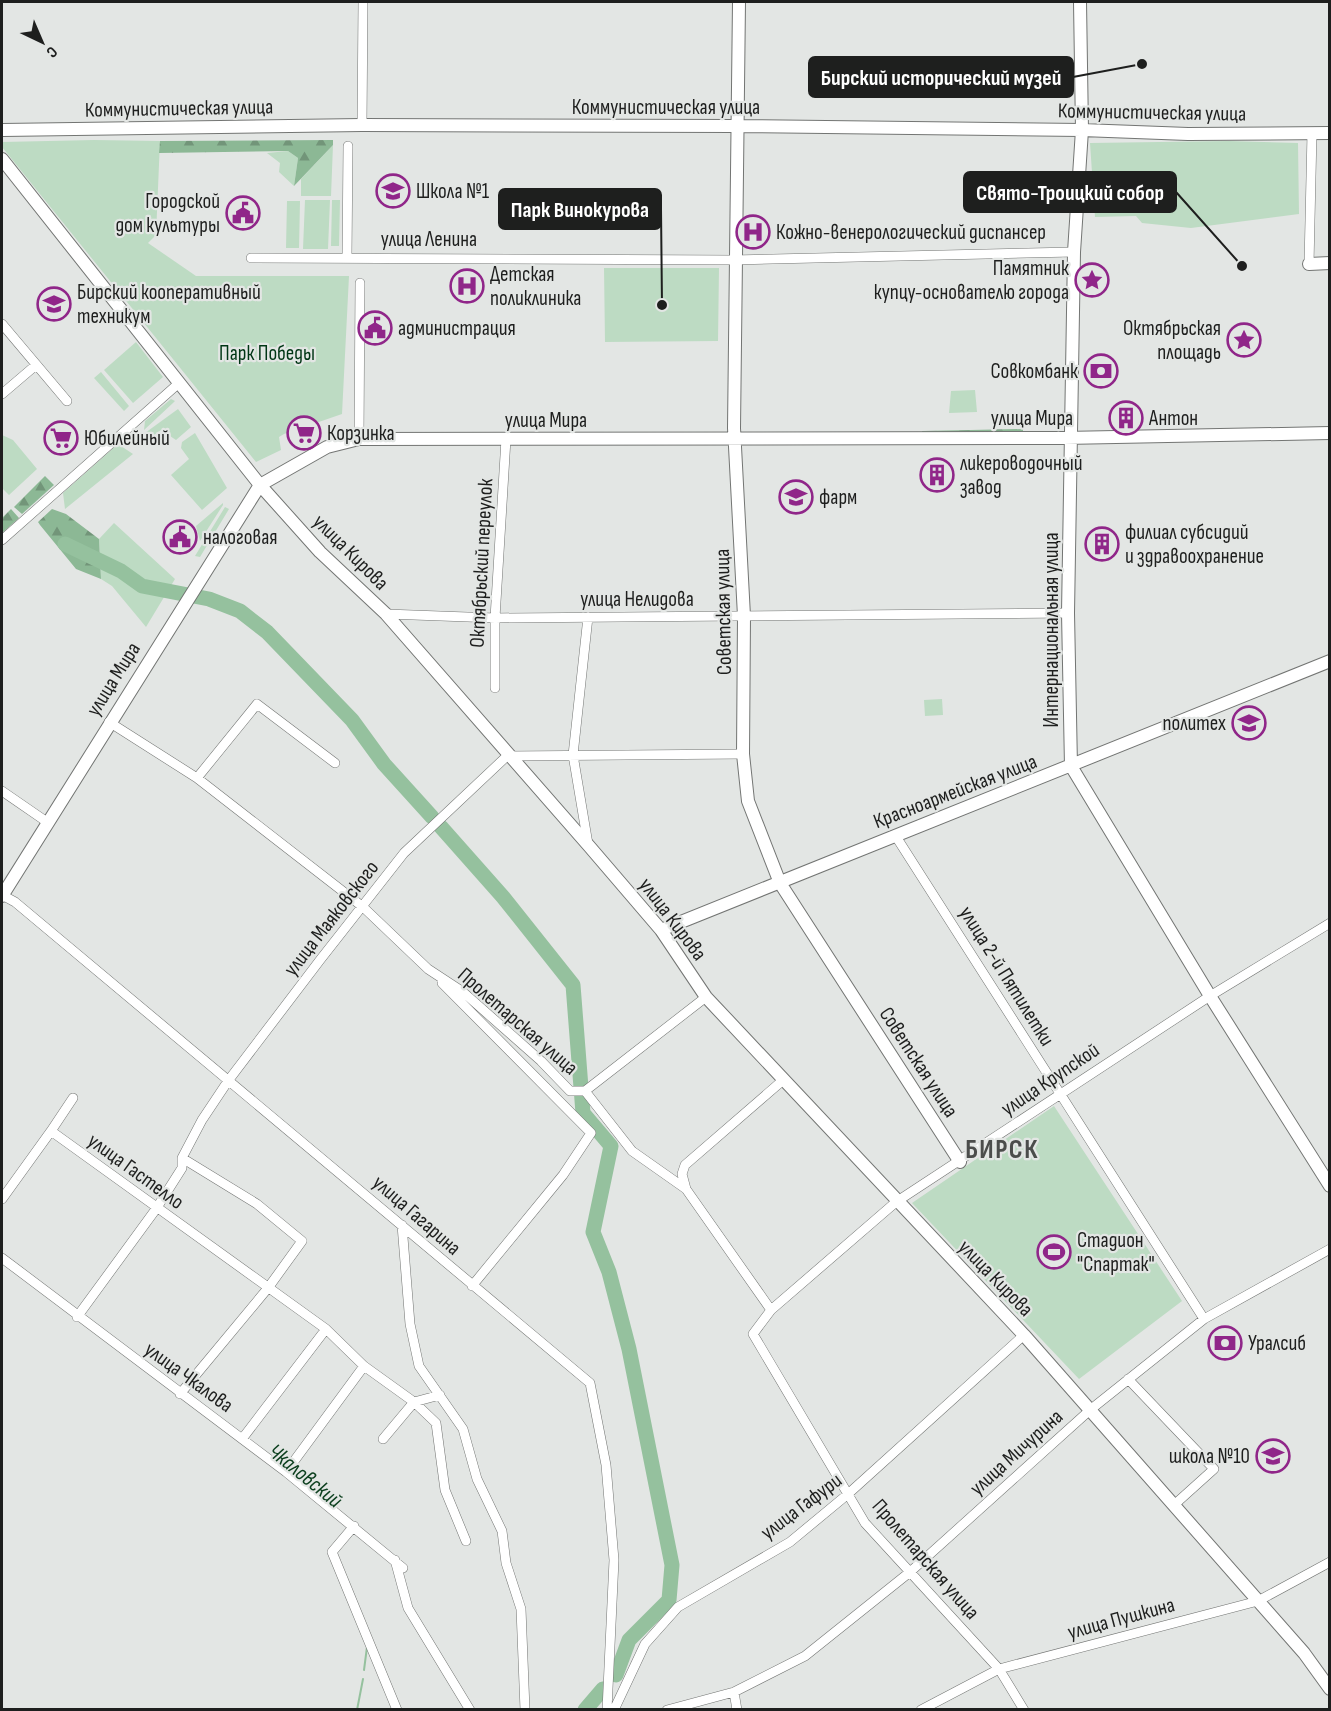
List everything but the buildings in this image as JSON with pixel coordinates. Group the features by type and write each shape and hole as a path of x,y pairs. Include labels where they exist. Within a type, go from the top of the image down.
{"street":[{"path":"362,126 363,2"},
{"name":"Советская улица","path":"739,2 734,260 736,440 744,616 743,754 748,801 780,883 960,1162"},
{"name":"Интернациональная улица","path":"1071,766 1068,613 1074,252 1082,130 1080,2"},
{"name":"Коммунистическая улица","path":"2,130 362,126 738,126 1082,130 1188,134 1329,133"},
{"path":"1312,133 1309,264 1329,263"},
{"path":"347,258 348,146"},
{"name":"улица Кирова","path":"2,159 260,485 320,552 386,614 507,756 661,930 706,997 896,1202 1024,1335 1304,1653 1329,1689"},
{"name":"улица Ленина","path":"251,258 734,260 1074,252"},
{"path":"358,440 360,283"},
{"path":"2,324 67,401"},
{"path":"2,394 36,365"},
{"path":"2,540 179,383"},
{"name":"улица Мира","path":"2,896 193,588 260,485 327,447 358,440 1072,438 1329,433"},
{"name":"Октябрьский переулок","path":"495,688 495,618 506,439"},
{"name":"улица Нелидова","path":"386,614 495,618 1068,613"},
{"path":"588,617 573,755 589,846"},
{"name":"Красноармейская улица","path":"661,930 1329,661"},
{"path":"197,778 257,704 335,763"},
{"name":"Пролетарская улица","path":"109,722 197,778 363,907 591,1133 563,1175 472,1286"},
{"path":"507,756 743,754"},
{"name":"улица Маяковского","path":"77,1317 156,1209 182,1168 182,1158 202,1120 228,1081 404,853 507,756"},
{"path":"1071,766 1210,996 1329,1186"},
{"path":"2,791 47,822"},
{"name":"улица 2-й Пятилетки","path":"896,835 1204,1319"},
{"name":"улица Гагарина","path":"2,896 24,909 590,1383 606,1465 613,1548 611,1662 607,1710"},
{"name":"улица Крупской","path":"753,1334 771,1310 896,1202 1210,996 1329,922"},
{"name":"Пролетарская улица","path":"428,969 463,992 541,1061 570,1091 585,1091 632,1151 686,1189 771,1310"},
{"path":"585,1091 706,997"},
{"path":"686,1189 682,1174 685,1165 783,1081"},
{"path":"2,1199 73,1098"},
{"name":"улица Гастелло","path":"51,1131 156,1209 326,1329 364,1366 414,1402 436,1423 445,1490 466,1542"},
{"name":"улица Гастелло","path":"182,1158 257,1204 302,1240 268,1288"},
{"path":"402,1226 410,1324 419,1366 463,1429 477,1479 502,1531 506,1563 521,1609 525,1710"},
{"name":"улица Мичурина","path":"667,1710 734,1692 805,1656 910,1572 1090,1410 1204,1319 1329,1249"},
{"name":"улица Чкалова","path":"2,1258 77,1317 286,1472 395,1559 403,1568"},
{"path":"180,1394 268,1288"},
{"path":"242,1439 326,1329"},
{"name":"Пролетарская улица","path":"753,1334 865,1523 999,1668 1024,1710"},
{"name":"улица Гафури","path":"614,1710 645,1644 678,1607 790,1542 848,1494 1024,1335"},
{"path":"286,1472 364,1366"},
{"path":"1128,1379 1214,1469 1174,1505"},
{"path":"383,1439 414,1402 440,1395"},
{"path":"354,1526 333,1552 397,1710"},
{"path":"395,1559 408,1608 470,1710"},
{"name":"улица Пушкина","path":"921,1710 999,1668 1258,1601 1329,1562"},
{"path":"734,1692 737,1710"}],"green space":[{"path":"333,140 333,145 294,186 298,158 288,151 159,153 160,141"},
{"name":"Парк Победы","path":"160,141 156,235 148,243 196,276 349,276 342,414 284,434 279,437 281,450 256,462 2,147 2,142"},
{"path":"1229,141 1298,143 1299,214 1191,228 1142,223 1136,216 1095,217 1090,143"},
{"path":"333,145 331,196 301,196 301,179"},
{"path":"288,151 298,158 294,186 279,172 280,163 267,153"},
{"path":"305,200 330,200 328,249 303,249"},
{"path":"332,200 340,200 339,246 331,246"},
{"path":"287,201 300,201 299,248 286,248"},
{"path":"604,268 719,268 718,341 605,342"},
{"path":"136,342 163,377 133,403 104,370"},
{"path":"101,372 129,406 124,411 94,378"},
{"path":"975,390 977,412 949,413 951,391"},
{"path":"171,399 175,401 144,430 145,421"},
{"path":"178,409 191,427 176,440 161,430 139,446 134,441"},
{"path":"1023,429 1023,433 923,435 922,431"},
{"path":"195,433 227,488 202,510 171,475 189,459 181,448 182,442"},
{"path":"2,435 13,440 37,469 9,495 2,488"},
{"path":"118,444 133,454 65,509 63,493"},
{"path":"45,476 54,485 22,514 14,507"},
{"path":"223,503 223,505 200,541 196,526"},
{"path":"225,507 229,509 200,557 195,556"},
{"path":"11,509 19,518 2,533 2,518"},
{"path":"52,509 66,514 99,539 101,579 76,569 40,525 38,522"},
{"path":"114,523 175,579 146,627 112,586 101,579 99,539"},
{"path":"942,699 943,715 925,716 924,700"},
{"name":"Стадион \"Спартак\"","path":"1054,1106 1182,1301 1079,1379 912,1203"}],"waterway":[{"path":"65,544 121,571 142,586 209,599 240,611 267,632 352,720 384,764 432,817"},
{"path":"441,827 503,897 573,985 583,1113 611,1146 593,1232 609,1272 629,1349 672,1565 669,1600 629,1640 616,1675"},
{"name":"Чкаловский","path":"364,1670 367,1647"},
{"name":"Чкаловский","path":"357,1710 363,1679"},
{"path":"585,1710 603,1689"}],"place":[{"name":"Бирский исторический музей","path":"1142,64"},
{"name":"Школа №1","path":"393,191"},
{"name":"Городской дом культуры","path":"243,213"},
{"name":"Кожно-венерологический диспансер","path":"753,232"},
{"name":"Свято-Троицкий собор","path":"1242,266"},
{"name":"Памятник купцу-основателю города","path":"1092,280"},
{"name":"Детская поликлиника","path":"467,286"},
{"name":"Бирский кооперативный техникум","path":"54,304"},
{"name":"Парк Винокурова","path":"662,305"},
{"name":"администрация","path":"375,328"},
{"name":"Октябрьская площадь","path":"1244,340"},
{"name":"Совкомбанк","path":"1101,371"},
{"name":"Антон","path":"1126,418"},
{"name":"Корзинка","path":"304,433"},
{"name":"Юбилейный","path":"61,438"},
{"name":"ликероводочный завод","path":"937,475"},
{"name":"фарм","path":"796,497"},
{"name":"налоговая","path":"180,537"},
{"name":"филиал субсидий и здравоохранение","path":"1102,544"},
{"name":"политех","path":"1249,723"},
{"name":"Стадион \"Спартак\"","path":"1054,1252"},
{"name":"Уралсиб","path":"1225,1343"},
{"name":"школа №10","path":"1273,1456"}],"district":[{"name":"БИРСК","path":"1002,1149"}]}
